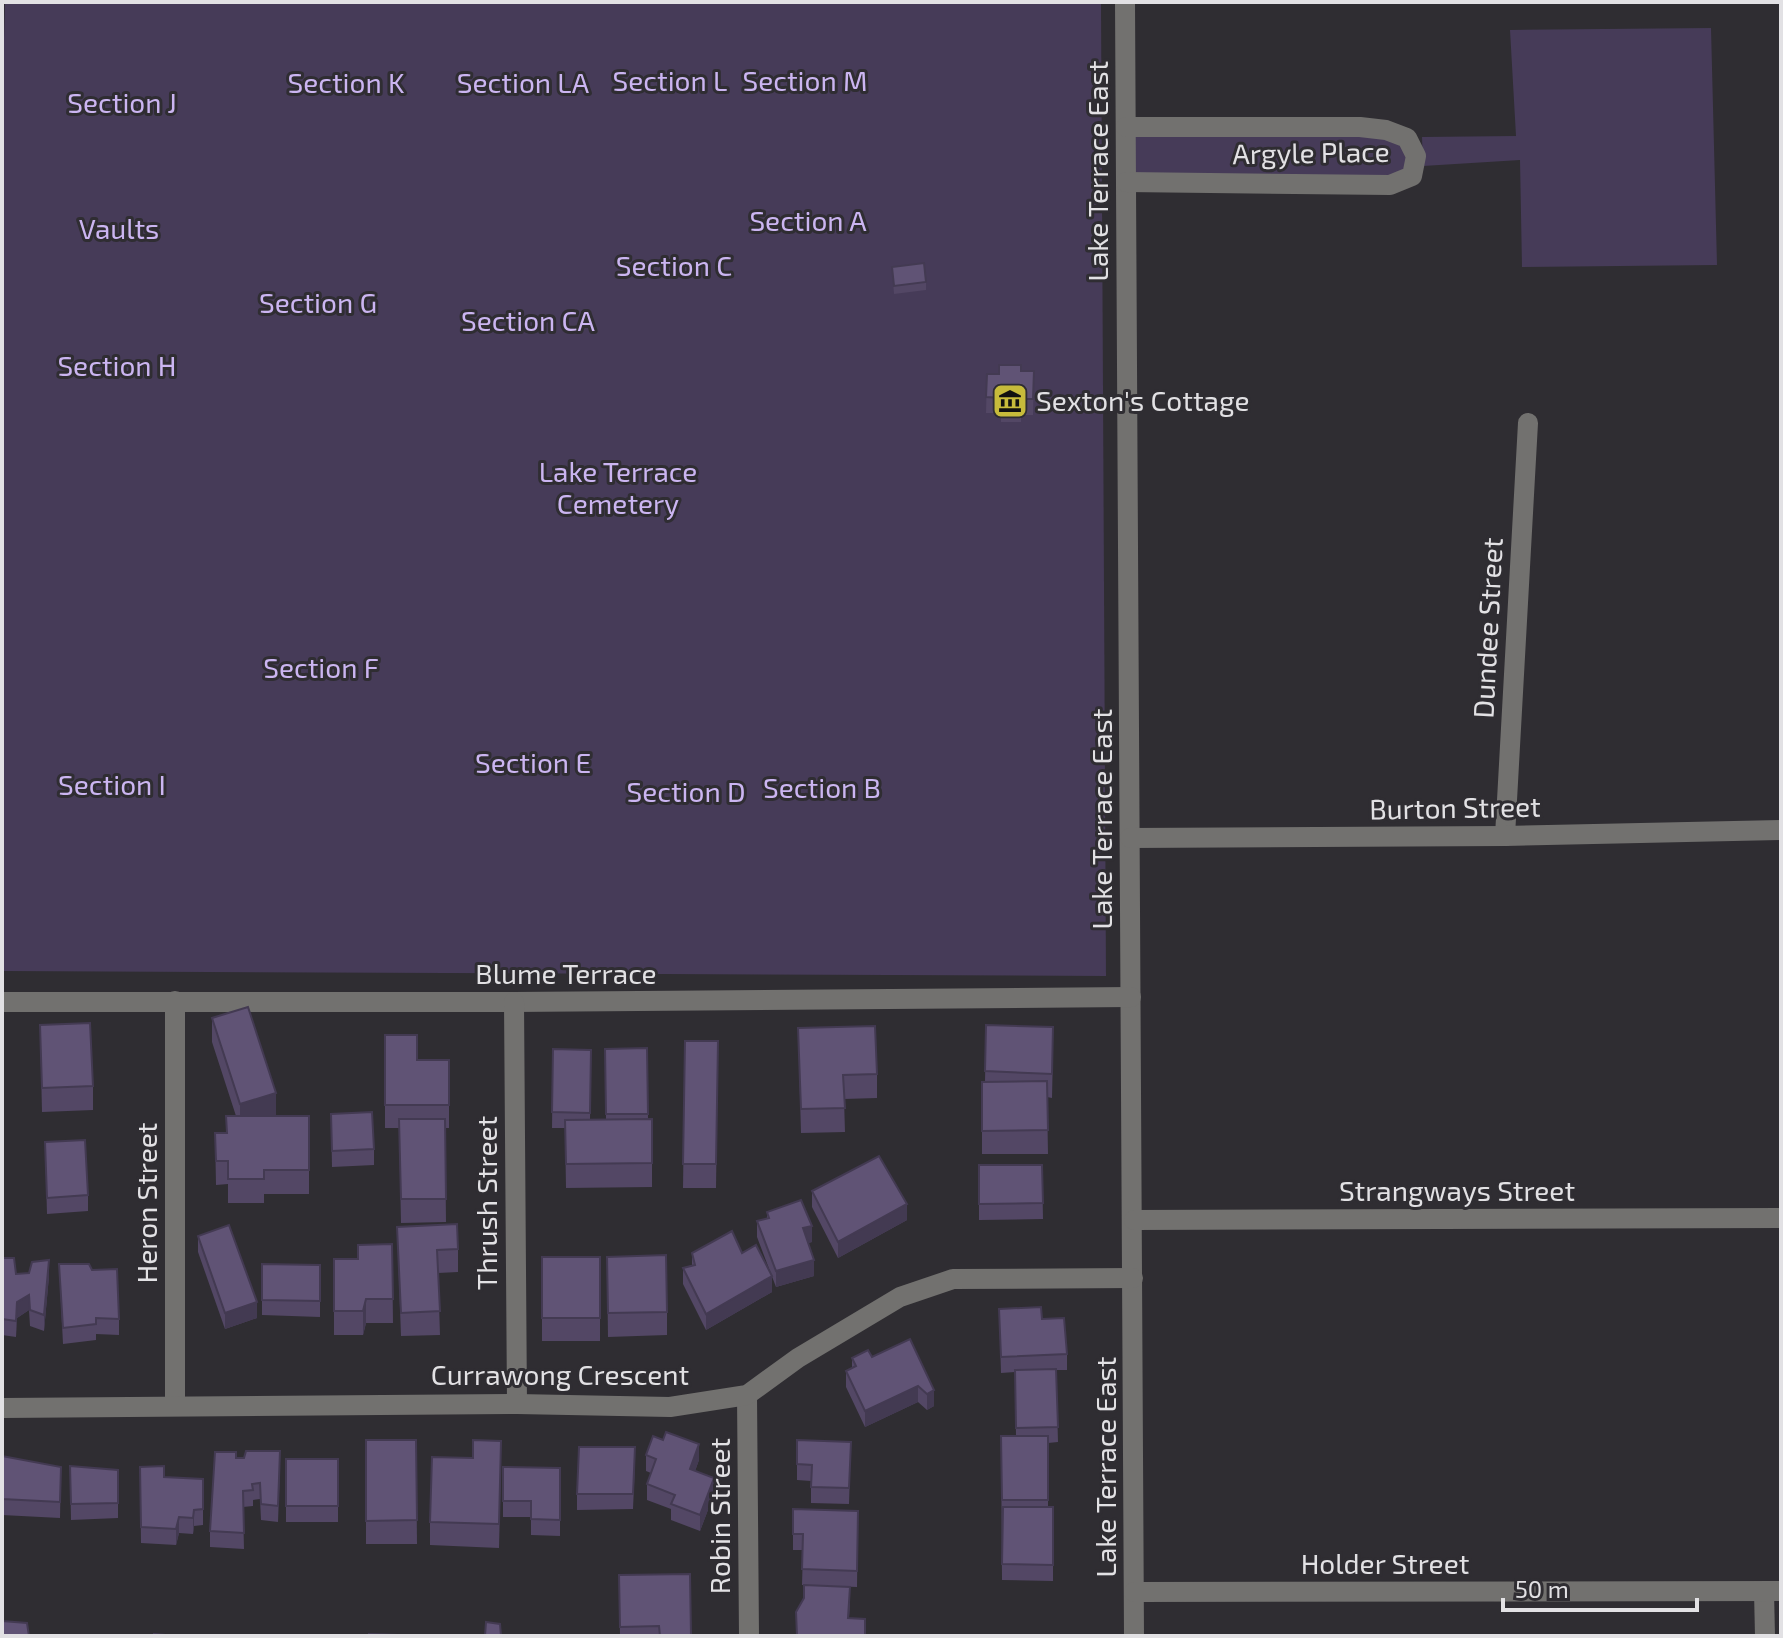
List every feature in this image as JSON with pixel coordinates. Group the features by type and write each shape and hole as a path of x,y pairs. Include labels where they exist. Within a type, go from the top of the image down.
{"street":[{"name":"Lake Terrace East","path":"1125,2 1134,1636"},
{"name":"Argyle Place","path":"1126,127 1360,127 1386,130 1407,138 1416,156 1412,176 1390,185 1126,182"},
{"name":"Dundee Street","path":"1505,836 1528,423"},
{"name":"Burton Street","path":"1130,838 1505,836 1781,830"},
{"name":"Blume Terrace","path":"2,1002 1131,997"},
{"name":"Heron Street","path":"175,1001 175,1405"},
{"name":"Thrush Street","path":"514,1002 517,1404"},
{"name":"Strangways Street","path":"1134,1220 1781,1218"},
{"name":"Currawong Crescent","path":"2,1408 517,1404 670,1407 747,1395 798,1358 900,1297 924,1287 953,1279 1133,1278"},
{"name":"Robin Street","path":"747,1395 749,1636"},
{"name":"Holder Street","path":"1134,1592 1773,1591"},
{"path":"1765,1636 1773,1591"}],"green space":[{"name":"Lake Terrace Cemetery","path":"5,2 1101,2 1106,976 2,971 2,109"},
{"path":"1711,28 1717,265 1522,267 1520,160 1423,166 1422,137 1516,136 1510,30"},
{"path":"1130,133 1362,133 1402,142 1411,159 1407,171 1389,179 1131,176"}],"building":[{"path":"924,263 926,282 894,286 892,267"},
{"path":"999,365 1021,365 1021,371 1034,371 1033,399 1021,399 1021,406 1001,406 1002,398 986,397 987,374 999,374"},
{"path":"248,1007 276,1093 240,1104 212,1018"},
{"path":"90,1023 93,1086 42,1088 40,1025"},
{"path":"986,1025 1053,1027 1052,1074 985,1071"},
{"path":"875,1026 877,1074 843,1075 845,1108 801,1109 798,1028"},
{"path":"385,1035 417,1035 417,1060 449,1060 449,1105 385,1105"},
{"path":"685,1041 718,1041 716,1164 683,1164"},
{"path":"647,1048 648,1114 606,1114 605,1049"},
{"path":"553,1049 591,1050 590,1113 552,1112"},
{"path":"1047,1081 1048,1130 982,1131 982,1082"},
{"path":"372,1112 374,1149 332,1151 331,1114"},
{"path":"226,1116 309,1116 309,1170 264,1170 264,1179 228,1179 228,1161 216,1161 215,1133 227,1133"},
{"path":"399,1119 445,1119 446,1199 401,1199"},
{"path":"652,1119 652,1163 566,1164 565,1120"},
{"path":"85,1140 88,1195 47,1198 45,1142"},
{"path":"879,1156 907,1204 838,1242 812,1191"},
{"path":"979,1165 1042,1165 1043,1203 979,1204"},
{"path":"801,1200 812,1226 803,1228 814,1260 776,1271 757,1221 769,1218 767,1212"},
{"path":"457,1224 458,1249 437,1250 440,1311 401,1313 397,1227"},
{"path":"229,1225 257,1302 225,1313 198,1236"},
{"path":"732,1231 742,1253 756,1245 772,1276 706,1314 683,1268 695,1265 692,1253"},
{"path":"392,1244 393,1299 366,1299 363,1311 334,1311 334,1259 358,1259 358,1245"},
{"path":"666,1255 667,1312 608,1313 607,1257"},
{"path":"542,1257 600,1257 600,1318 542,1318"},
{"path":"2,1258 14,1258 16,1274 29,1273 32,1262 49,1260 44,1315 30,1310 29,1295 17,1302 16,1321 2,1319"},
{"path":"59,1264 89,1264 92,1270 117,1269 119,1319 96,1318 96,1324 63,1328"},
{"path":"262,1264 320,1265 320,1301 262,1300"},
{"path":"1041,1307 1042,1319 1064,1318 1067,1354 1001,1357 999,1309"},
{"path":"910,1339 934,1390 927,1394 918,1386 865,1411 846,1371 856,1366 852,1358 868,1350 872,1357"},
{"path":"1056,1369 1058,1427 1016,1428 1015,1370"},
{"path":"666,1432 699,1444 690,1469 714,1478 700,1515 671,1504 675,1495 647,1484 656,1459 646,1455 653,1436 663,1440"},
{"path":"1001,1436 1048,1436 1048,1500 1002,1500"},
{"path":"366,1440 416,1440 417,1520 366,1521"},
{"path":"473,1440 501,1441 499,1524 430,1522 432,1457 473,1458"},
{"path":"797,1440 851,1442 849,1488 811,1487 812,1465 797,1464"},
{"path":"579,1447 635,1447 633,1494 577,1494"},
{"path":"246,1451 280,1451 278,1506 261,1504 260,1483 252,1484 253,1490 243,1491 244,1533 210,1531 215,1452 236,1452 236,1458 244,1458"},
{"path":"2,1456 61,1467 60,1502 2,1499"},
{"path":"286,1459 338,1459 338,1506 286,1506"},
{"path":"70,1466 118,1470 118,1503 71,1504"},
{"path":"164,1466 164,1477 203,1479 203,1509 194,1510 193,1518 179,1517 176,1529 141,1527 140,1467"},
{"path":"503,1467 560,1468 560,1520 531,1519 531,1501 503,1501"},
{"path":"1003,1507 1053,1507 1053,1565 1002,1564"},
{"path":"793,1509 858,1511 857,1571 802,1569 803,1534 793,1534"},
{"path":"690,1574 691,1636 660,1636 659,1626 620,1627 619,1575"},
{"path":"804,1585 850,1587 848,1618 865,1619 865,1636 797,1636 796,1612 804,1598"},
{"path":"2,1621 27,1623 29,1636 2,1636"},
{"path":"486,1622 500,1624 501,1636 485,1636"},
{"path":"397,1635 397,1636 369,1636"}],"place":[{"name":"Sexton's Cottage","path":"1010,401"}],"park label":[{"name":"Section L","path":"670,81"},
{"name":"Section M","path":"805,81"},
{"name":"Section K","path":"346,83"},
{"name":"Section LA","path":"523,83"},
{"name":"Section J","path":"122,103"},
{"name":"Section A","path":"808,221"},
{"name":"Vaults","path":"119,229"},
{"name":"Section C","path":"674,266"},
{"name":"Section G","path":"318,303"},
{"name":"Section CA","path":"528,321"},
{"name":"Section H","path":"117,366"},
{"name":"Section F","path":"321,668"},
{"name":"Section E","path":"533,763"},
{"name":"Section I","path":"112,785"},
{"name":"Section B","path":"822,788"},
{"name":"Section D","path":"686,792"}]}
